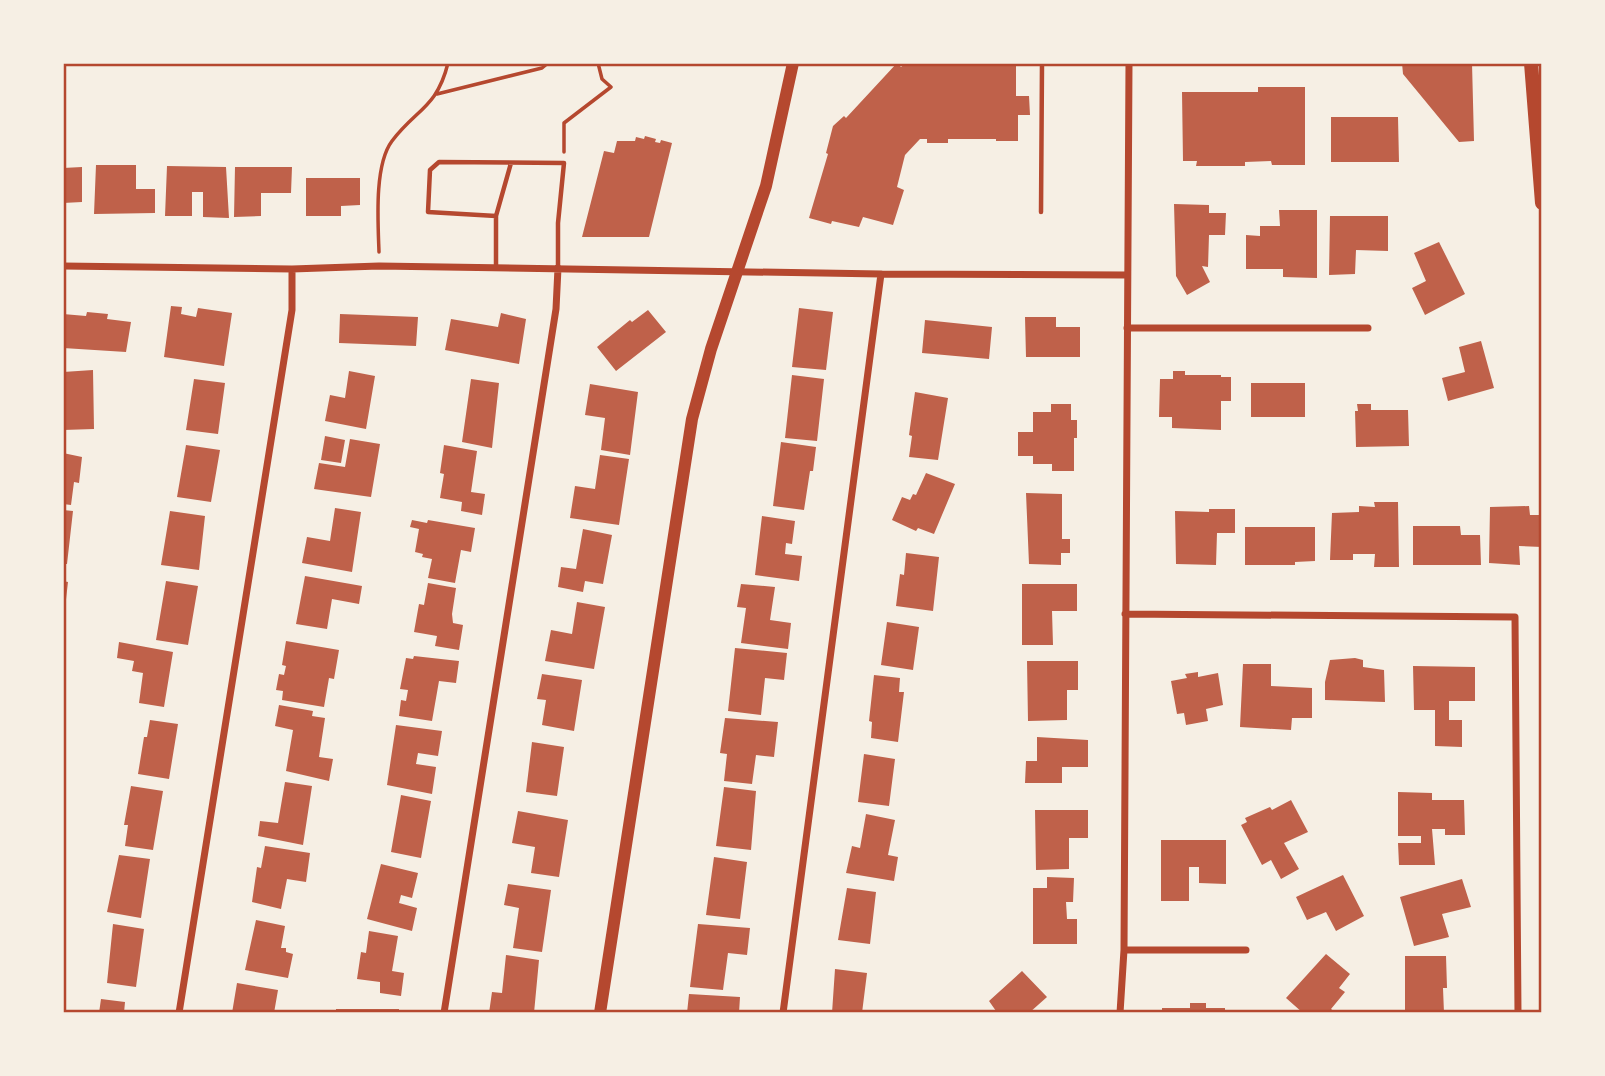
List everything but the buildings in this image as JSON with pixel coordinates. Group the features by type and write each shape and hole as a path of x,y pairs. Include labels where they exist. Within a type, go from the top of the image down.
{"main road":[{"path":"1531,63 1542,203"}],"street":[{"path":"600,1013 692,419 711,349 766,186 793,63"},
{"path":"1118,1012 1124,950 1129,63"},
{"path":"63,266 292,269 379,266 1127,275"},
{"path":"444,1013 556,309 558,268"},
{"path":"179,1013 292,310 292,269"},
{"path":"783,1013 881,274"},
{"path":"1127,328 1368,328"},
{"path":"1125,614 1515,617 1518,1013"},
{"path":"1124,950 1246,950"}],"lane":[{"path":"1041,212 1042,63"},
{"path":"496,216 428,212 430,170 439,162 564,163 558,223 558,268"},
{"path":"496,268 496,216 511,163"}],"path":[{"path":"379,266 379,191 382,163 391,142 437,94 448,63"},
{"path":"437,94 468,84 541,68 548,63"},
{"path":"564,140 564,123 611,87 602,79 598,63"}]}
